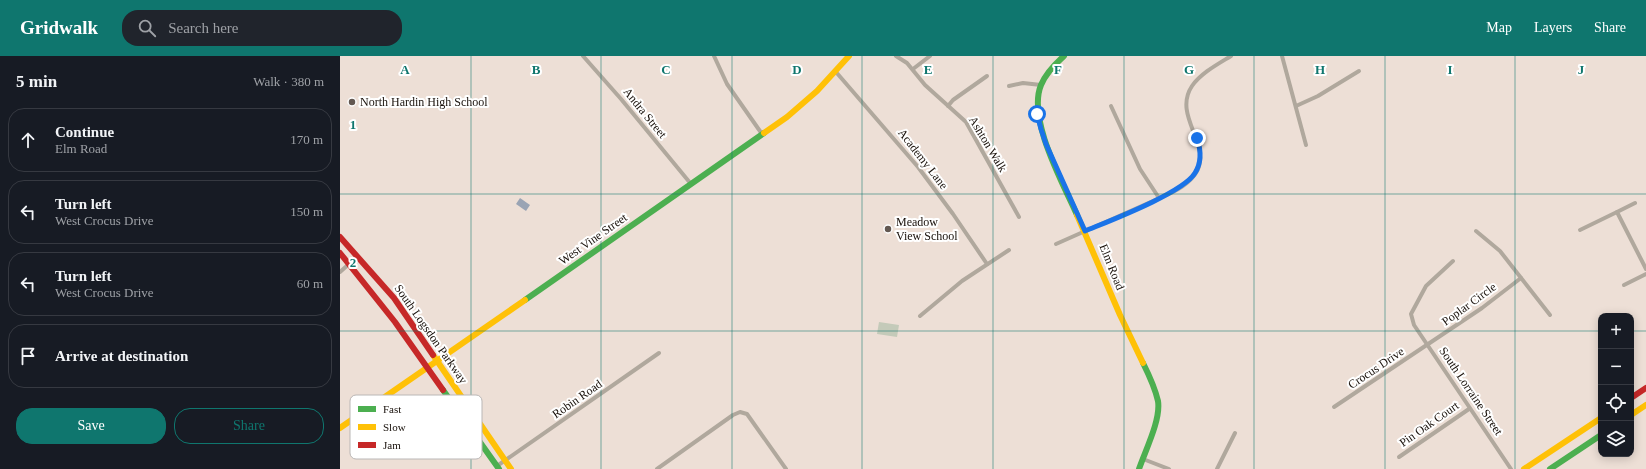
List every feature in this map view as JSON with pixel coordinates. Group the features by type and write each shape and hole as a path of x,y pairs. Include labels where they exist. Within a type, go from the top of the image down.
{"main road":[{"name":"West Vine Street","path":"388,395 787,117 836,72 849,56"},
{"name":"Elm Road","path":"1064,56 1053,66 1044,78 1041,85 1037,106 1041,129 1120,315 1157,394 1157,418 1139,469"},
{"name":"South Logsdon Parkway","path":"340,236 394,298 460,395"},
{"name":"South Logsdon Parkway","path":"340,254 390,316 446,395"},
{"path":"1634,396 1646,388"},
{"path":"1634,413 1646,405"},
{"path":"1524,469 1598,420"},
{"name":"West Vine Street","path":"340,428 350,421"},
{"name":"South Logsdon Parkway","path":"482,426 511,469"},
{"path":"1550,469 1598,437"},
{"name":"South Logsdon Parkway","path":"482,445 498,468"}],"street":[{"name":"Andra Street","path":"583,56 631,111 691,184"},
{"path":"714,56 727,84 762,134"},
{"name":"Ashton Walk","path":"896,56 907,62 925,85 966,122 1019,218"},
{"path":"913,69 930,56"},
{"path":"1056,244 1177,190 1188,182 1198,167 1200,150 1187,109 1189,91 1200,76 1231,56"},
{"path":"1282,56 1306,145"},
{"path":"1296,106 1318,96 1359,71"},
{"name":"Academy Lane","path":"836,72 892,134 918,167 953,214 987,264"},
{"path":"948,106 953,100 987,76"},
{"path":"1009,86 1023,83 1041,85"},
{"path":"1111,106 1140,169 1159,198"},
{"path":"1580,230 1635,203"},
{"path":"1617,212 1646,269"},
{"path":"1476,231 1500,251 1550,315"},
{"path":"920,316 962,281 1009,250"},
{"name":"South Lorraine Street","path":"1453,261 1426,286 1411,314 1414,325 1511,469"},
{"path":"340,272 349,264"},
{"path":"1624,285 1646,274"},
{"name":"Poplar Circle","path":"1428,345 1482,308 1521,278"},
{"name":"Crocus Drive","path":"1334,407 1428,345"},
{"name":"Robin Road","path":"498,468 659,353"},
{"name":"Pin Oak Court","path":"1399,457 1469,408"},
{"path":"656,469 733,415 740,412 747,414 786,469"},
{"path":"1217,469 1235,433"},
{"path":"1143,459 1169,469"}],"green space":[{"path":"879,322 899,325 897,337 877,334"}],"water":[{"path":"520,198 530,205 526,211 516,204"}],"traffic: fast":[{"path":"1064,56 1051,69 1041,85 1038,99 1039,115 1048,151 1077,215"},
{"path":"525,300 764,133"},
{"path":"1139,469 1155,426 1158,409 1158,401 1155,391 1143,363"},
{"path":"443,390 447,395"},
{"path":"1550,469 1598,437"},
{"path":"482,445 499,469"}],"traffic: slow":[{"path":"764,133 787,117 817,91 849,56"},
{"path":"1077,215 1120,315 1143,363"},
{"path":"388,395 525,300"},
{"path":"433,355 460,395"},
{"path":"1634,413 1646,405"},
{"path":"1524,469 1598,420"},
{"path":"340,428 350,421"},
{"path":"482,427 511,469"}],"traffic: jam":[{"path":"340,237 394,298 433,355"},
{"path":"340,253 395,322 443,390"},
{"path":"1634,396 1646,388"}],"place":[{"name":"North Hardin High School","path":"352,102"},
{"name":"Meadow View School","path":"888,229"}],"route":[{"path":"1037,114 1038,122 1046,144 1085,231 1171,193 1188,182 1196,173 1200,161 1200,150 1197,138"}]}
